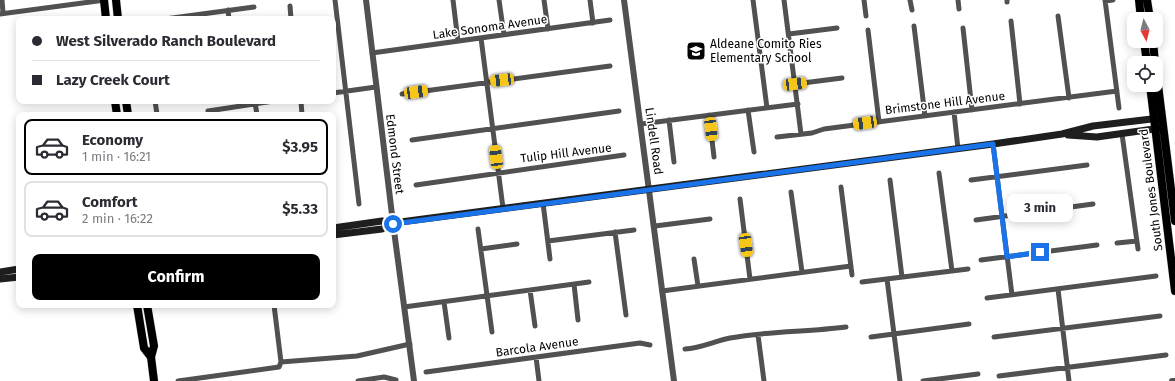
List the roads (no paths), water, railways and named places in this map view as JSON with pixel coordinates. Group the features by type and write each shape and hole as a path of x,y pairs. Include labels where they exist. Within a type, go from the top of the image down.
{"main road":[{"path":"105,0 106,16"},
{"path":"116,0 118,16"},
{"path":"1139,0 1140,12"},
{"path":"1147,0 1149,12"},
{"name":"South Jones Boulevard","path":"1152,92 1158,118"},
{"name":"South Jones Boulevard","path":"1157,92 1158,118 1175,291"},
{"path":"336,236 382,228 393,224 503,208 958,149 1062,134 1093,126 1158,118"},
{"path":"1062,134 1097,137 1159,129"},
{"name":"South Jones Boulevard","path":"1159,129 1175,222"},
{"path":"336,228 382,221 393,224"},
{"path":"0,272 16,269"},
{"path":"0,279 16,277"},
{"path":"137,308 144,348 151,357"},
{"path":"148,308 154,346 151,357 154,381"}],"street":[{"path":"2,0 2,14 105,0"},
{"path":"335,0 347,91 359,204"},
{"name":"Edmond Street","path":"366,0 393,224 414,381"},
{"path":"453,0 458,41"},
{"path":"499,0 504,35"},
{"path":"544,0 548,29"},
{"path":"590,0 593,23"},
{"name":"Lindell Road","path":"624,0 655,226 674,381"},
{"path":"753,0 768,108"},
{"path":"784,0 801,134"},
{"path":"864,0 866,16"},
{"path":"910,0 912,10"},
{"path":"958,0 959,9"},
{"path":"1113,0 1105,1 1119,108"},
{"path":"290,6 291,16"},
{"path":"197,16 254,7"},
{"path":"228,10 229,16"},
{"path":"1058,16 1069,98"},
{"name":"Lake Sonoma Avenue","path":"372,53 610,20"},
{"path":"1011,21 1020,104"},
{"path":"914,26 925,116"},
{"path":"789,34 837,28"},
{"path":"963,28 972,110"},
{"path":"868,30 879,122"},
{"path":"481,38 503,208"},
{"path":"402,94 610,66"},
{"path":"795,84 842,78"},
{"path":"336,93 376,87"},
{"name":"Brimstone Hill Avenue","path":"777,137 824,129 1117,91"},
{"path":"213,112 251,104"},
{"path":"641,124 798,104"},
{"path":"748,110 754,152"},
{"path":"412,140 619,111"},
{"path":"954,112 958,149"},
{"path":"709,115 714,157"},
{"path":"669,120 674,162"},
{"path":"1122,134 1138,249"},
{"path":"993,144 1012,295"},
{"name":"Tulip Hill Avenue","path":"416,185 498,172 624,156"},
{"path":"971,180 1086,165"},
{"path":"939,173 952,271"},
{"path":"890,180 902,277"},
{"path":"841,187 852,274"},
{"path":"791,192 802,272"},
{"path":"740,199 750,279"},
{"path":"543,203 550,259"},
{"path":"976,220 1093,204"},
{"path":"655,226 710,219"},
{"path":"478,229 492,332"},
{"path":"548,241 634,230"},
{"path":"615,232 626,315"},
{"path":"1117,243 1137,241"},
{"path":"481,249 517,244"},
{"path":"981,260 1097,245"},
{"path":"694,259 698,286"},
{"path":"662,291 851,266"},
{"path":"862,282 968,269"},
{"path":"987,298 1156,276"},
{"path":"887,278 900,381"},
{"path":"404,307 589,282"},
{"path":"574,284 578,320"},
{"path":"1058,289 1069,381"},
{"path":"530,290 535,326"},
{"path":"444,302 449,338"},
{"path":"274,308 281,364"},
{"path":"994,337 1160,316"},
{"path":"871,337 969,324"},
{"path":"686,349 695,348 729,338 758,334 846,327"},
{"path":"758,334 764,381"},
{"path":"178,381 276,368 281,364 357,356 410,344"},
{"name":"Barcola Avenue","path":"426,372 640,344 650,345"},
{"path":"999,376 1166,354"},
{"path":"536,357 539,381"},
{"path":"923,381 978,374"},
{"path":"358,381 384,378 396,380"}],"place":[{"name":"Aldeane Comito Ries Elementary School","path":"696,51"}]}
